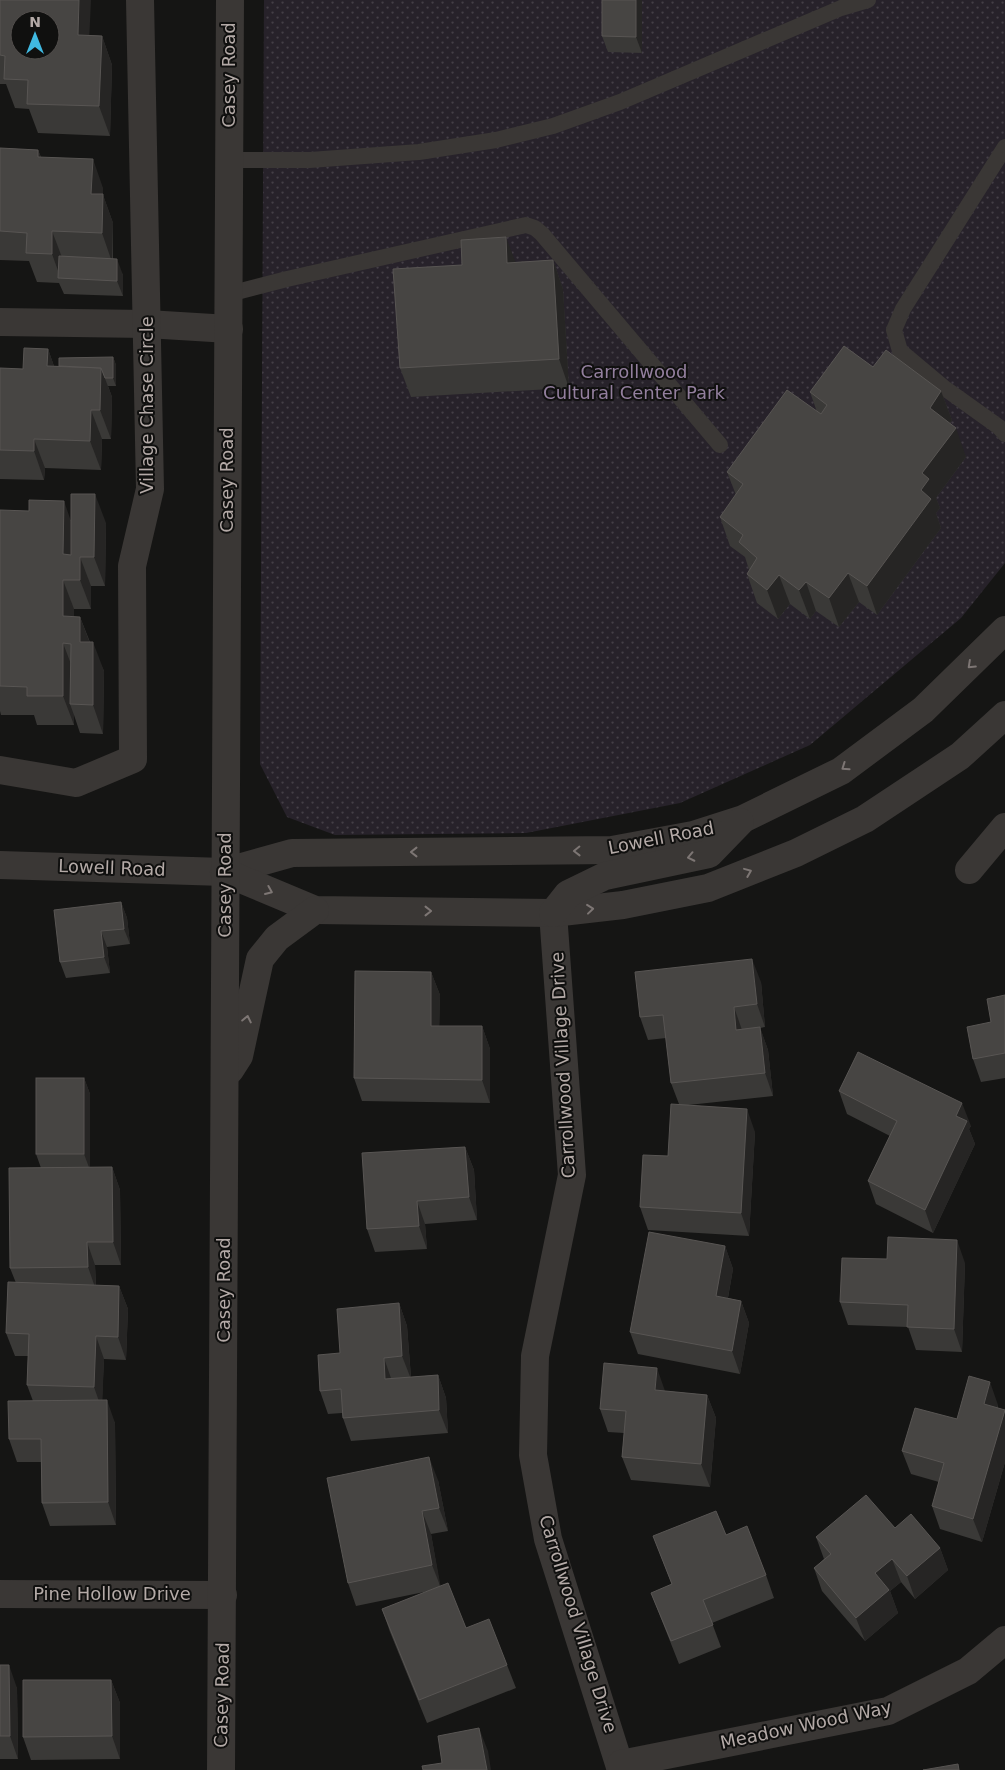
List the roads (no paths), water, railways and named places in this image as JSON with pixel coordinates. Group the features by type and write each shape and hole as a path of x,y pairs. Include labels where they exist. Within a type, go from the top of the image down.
{"street":[{"name":"Village Chase Circle","path":"0,770 76,784 133,759 132,566 150,489 140,0"},
{"name":"Casey Road","path":"221,1770 224,872 230,0"},
{"path":"0,322 147,324 229,329"},
{"name":"Lowell Road","path":"0,864 224,872 292,853 612,850 693,835 743,819 841,771 923,710 1005,630"},
{"name":"Lowell Road","path":"224,872 315,910 554,913 623,905 708,888 796,853 873,814 960,756 1005,715"},
{"path":"554,913 568,894 605,876 709,854 743,819"},
{"path":"969,870 1005,827"},
{"path":"224,1080 239,1056 260,959 276,938 315,910"},
{"name":"Carrollwood Village Drive","path":"554,913 572,1175 536,1356 533,1455 548,1539 621,1767"},
{"name":"Pine Hollow Drive","path":"0,1594 223,1594"},
{"name":"Meadow Wood Way","path":"621,1767 888,1711 968,1671 1005,1640"}],"lane":[{"path":"229,160 310,160 419,152 496,140 554,126 620,102 841,8 868,0"},
{"path":"1003,429 900,352 894,330 902,309 1005,147"},
{"path":"229,294 526,225 535,228 542,234 720,444"}],"park label":[{"name":"Carrollwood Cultural Center Park","path":"634,382"}]}
